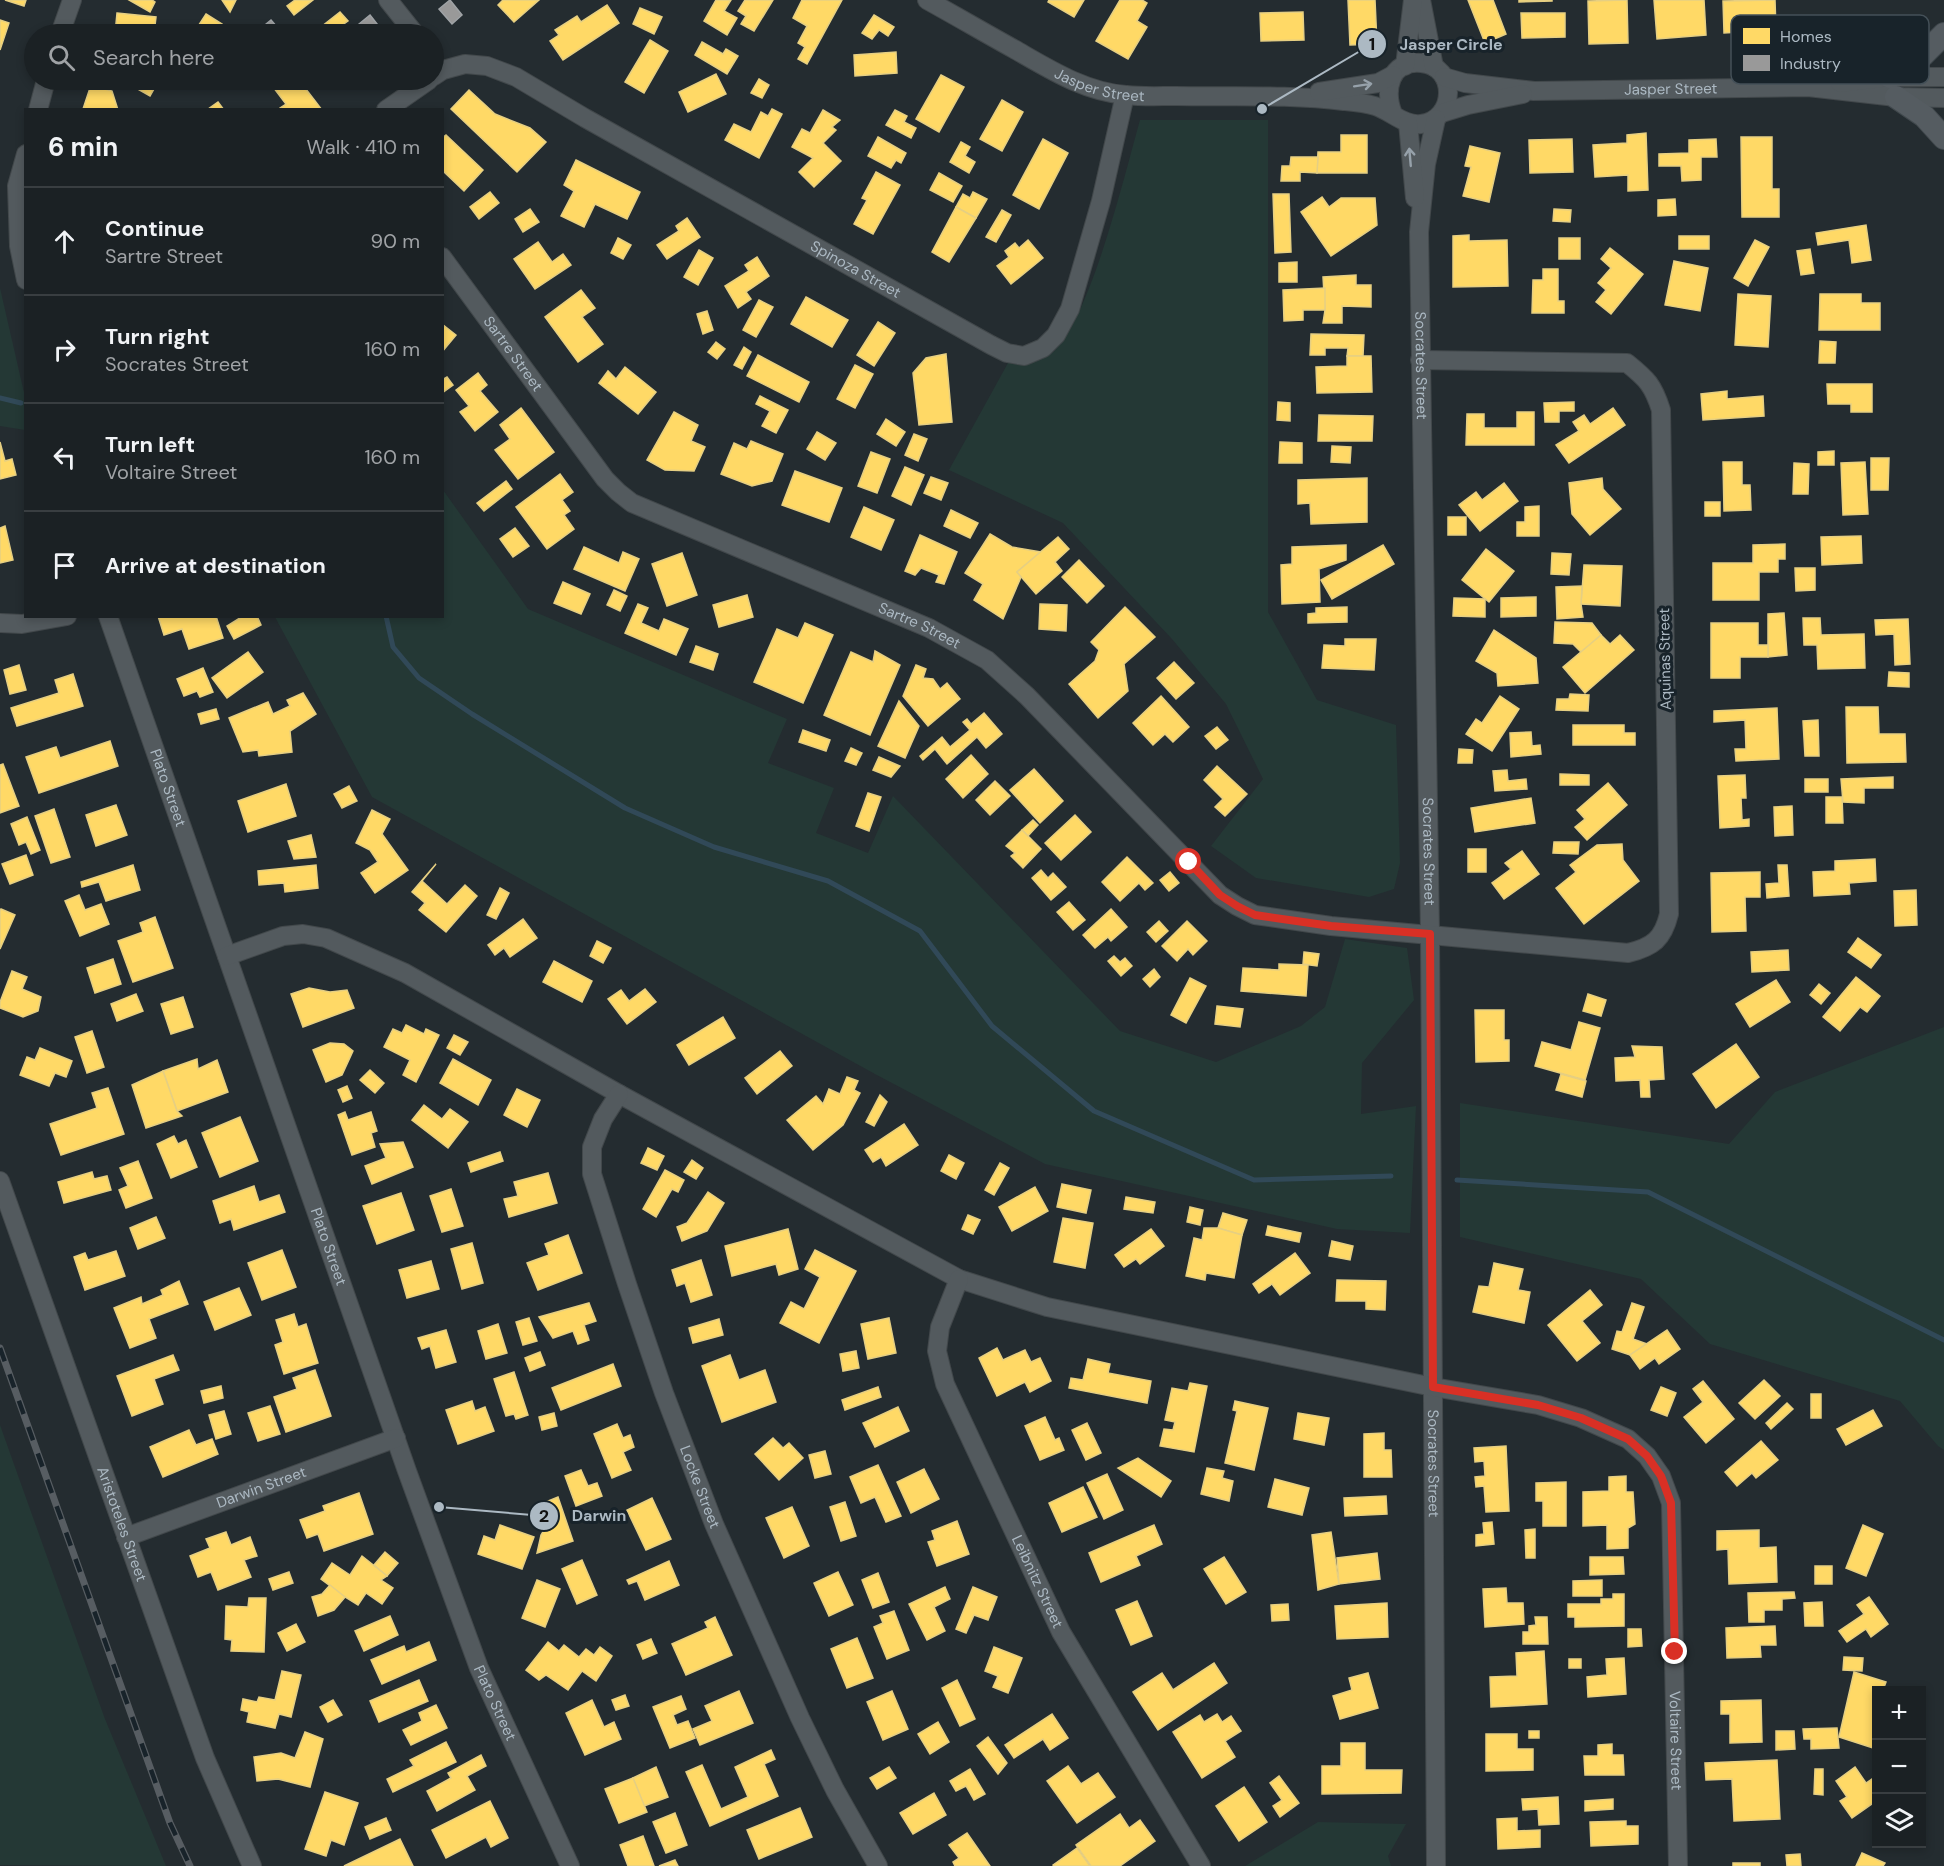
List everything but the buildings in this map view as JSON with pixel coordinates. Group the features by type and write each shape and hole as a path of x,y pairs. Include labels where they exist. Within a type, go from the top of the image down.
{"main road":[{"path":"1929,49 1944,34"},
{"path":"1896,84 1893,87 1944,138"}],"street":[{"path":"64,24 72,0"},
{"path":"388,0 407,24"},
{"name":"Jasper Street","path":"927,0 1065,78 1095,88 1125,95 1290,97 1343,101 1375,106 1401,118"},
{"path":"1413,0 1399,70 1389,84 1387,94 1401,118 1418,124 1439,116 1447,104 1449,95 1439,72 1421,0"},
{"path":"1399,70 1420,63 1439,72"},
{"name":"Spinoza Street","path":"444,69 465,64 488,66 516,77 585,118 991,345 1008,353 1024,356 1042,348 1056,335 1070,309 1101,201 1125,95"},
{"name":"Jasper Street","path":"1290,97 1378,82 1399,70"},
{"name":"Jasper Street","path":"1439,72 1465,83 1534,91 1893,87 1908,84"},
{"name":"Jasper Street","path":"1929,80 1944,77"},
{"name":"Jasper Street","path":"1893,87 1944,98"},
{"path":"39,108 43,90"},
{"name":"Spinoza Street","path":"389,108 411,90"},
{"name":"Jasper Street","path":"1439,116 1467,105 1534,91"},
{"name":"Socrates Street","path":"1436,1866 1430,934 1419,232 1426,164 1439,116"},
{"name":"Socrates Street","path":"1401,118 1419,232"},
{"path":"24,159 14,185 19,246 24,270"},
{"name":"Sartre Street","path":"444,260 605,479 632,503 929,628 987,660 1027,696 1220,895 1237,906 1255,915 1320,924 1430,934"},
{"name":"Aquinas Street","path":"1420,360 1627,363 1654,389 1661,410 1669,914 1665,931 1654,944 1628,954 1430,934"},
{"path":"0,623 22,624 56,618"},
{"name":"Plato Street","path":"109,618 479,1668 570,1866"},
{"name":"Voltaire Street","path":"228,956 284,936 303,934 326,938 405,973 618,1094 959,1280 1047,1307 1433,1387 1538,1405 1608,1429 1628,1439 1647,1456 1661,1476 1671,1503 1678,1866"},
{"name":"Locke Street","path":"618,1094 603,1119 592,1147 592,1174 663,1393 719,1534 800,1718 835,1790 878,1866"},
{"name":"Aristoteles Street","path":"0,1181 205,1758 252,1866"},
{"name":"Leibnitz Street","path":"959,1280 940,1327 937,1351 945,1384 1060,1632 1196,1864"},
{"name":"Darwin Street","path":"126,1537 396,1438"}],"green space":[{"path":"1140,120 1268,120 1268,612 1317,700 1396,725 1400,863 1394,889 1369,897 1256,878 1211,846 1263,779 1226,704 1172,639 1063,523 949,470 1008,363 1023,363 1048,356 1063,341 1091,283 1104,247"},
{"path":"0,288 24,393 24,430 0,426"},
{"path":"444,491 528,609 787,719 768,763 834,788 816,833 868,853 893,796 1120,1031 1216,1062 1301,1026 1325,1007 1345,939 1407,948 1414,1000 1362,1063 1361,1114 1416,1106 1410,1233 1337,1229 1045,1164 875,1074 372,797 276,618 444,618"},
{"path":"1944,1027 1944,1450 1900,1401 1710,1344 1641,1279 1460,1237 1460,1103 1729,1144 1775,1092"},
{"path":"0,1425 105,1719 166,1866 0,1865"},
{"path":"1318,1822 1406,1824 1388,1856 1391,1866 1245,1866"}],"waterway":[{"path":"0,398 21,403"},
{"path":"386,618 393,647 419,678 472,714 625,808 714,847 828,881 920,931 992,1026 1094,1111 1254,1180 1391,1176"},
{"path":"1457,1180 1648,1192 1944,1340"}],"railway":[{"path":"0,1348 170,1823 190,1866"}],"place":[{"name":"Jasper Circle","path":"1262,109"},
{"name":"Darwin","path":"439,1507"}],"route":[{"path":"1189,862 1220,895 1255,915 1331,926 1430,934 1433,1387 1538,1405 1581,1418 1628,1439 1647,1456 1661,1476 1671,1503 1675,1652"}]}
